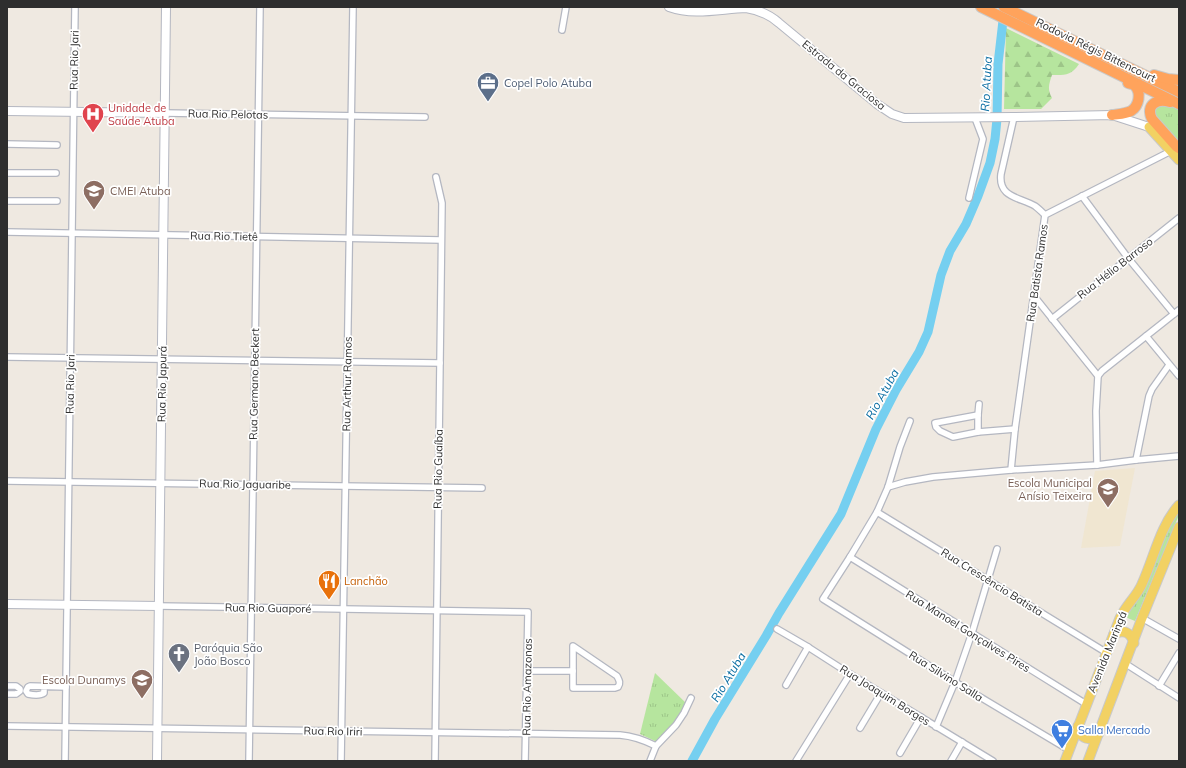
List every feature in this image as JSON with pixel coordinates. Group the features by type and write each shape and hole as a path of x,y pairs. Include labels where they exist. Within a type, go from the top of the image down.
{"highway":[{"name":"Rodovia Régis Bittencourt","path":"981,7 990,12 1017,19 1179,92"},
{"name":"Rodovia Régis Bittencourt","path":"1004,7 1017,19"},
{"name":"Rodovia Régis Bittencourt","path":"1055,37 1179,104"},
{"path":"1055,37 1094,46 1153,74 1168,79 1179,80"},
{"path":"1055,37 1085,62 1134,86 1149,127"},
{"path":"1112,115 1132,110 1137,104 1138,95"},
{"path":"1175,149 1176,146 1152,119 1150,111 1151,106 1162,100 1179,104"}],"main road":[{"name":"Estrada da Graciosa","path":"1149,127 1175,149 1179,160"},
{"name":"Avenida Maringá","path":"1064,761 1125,608 1136,595 1142,584 1167,522 1179,505"},
{"name":"Avenida Maringá","path":"1088,761 1126,664 1142,618 1179,527"},
{"path":"1114,634 1125,632 1131,635 1134,642"},
{"path":"1078,726 1079,733 1084,738 1094,738 1099,733"}],"street":[{"name":"Rua Rio Jari","path":"65,761 75,7"},
{"name":"Rua Rio Japurá","path":"157,761 166,7"},
{"name":"Rua Germano Beckert","path":"248,761 260,7"},
{"name":"Rua Arthur Ramos","path":"342,761 353,7"},
{"path":"562,30 566,7"},
{"name":"Estrada da Graciosa","path":"669,7 691,12 746,8 759,10 772,17 871,99 892,114 909,119 1112,115 1149,127"},
{"name":"Rua Rio Pelotas","path":"7,111 426,117"},
{"path":"1010,117 1001,174 1002,187 1006,193 1036,206 1045,215"},
{"path":"968,198 983,139 975,118"},
{"path":"7,144 57,145"},
{"name":"Rua Batista Ramos","path":"1011,470 1015,429 1045,215 1175,149"},
{"path":"7,173 56,174"},
{"name":"Rua Rio Guaíba","path":"435,761 442,203 436,177"},
{"path":"1082,196 1128,258 1177,312 1098,376 1096,411 1097,465"},
{"path":"7,201 57,201"},
{"name":"Rua Hélio Barroso","path":"1052,319 1179,218"},
{"name":"Rua Rio Tietê","path":"7,232 441,240"},
{"path":"1034,296 1098,376"},
{"path":"1146,336 1179,376"},
{"path":"7,357 440,363"},
{"path":"1136,460 1149,396 1169,364"},
{"path":"978,404 978,432"},
{"path":"978,415 936,423 936,428 954,437 978,432 1015,429"},
{"path":"850,558 877,512 888,487 910,421"},
{"path":"888,487 933,477 1011,470 1097,465 1179,456"},
{"name":"Rua Rio Jaguaribe","path":"7,481 482,488"},
{"name":"Rua Crescêncio Batista","path":"877,512 1107,653"},
{"path":"936,727 955,682 972,633 997,549"},
{"name":"Rua Silvino Salla","path":"850,558 823,600 1068,750"},
{"name":"Rua Manoel Gonçalves Pires","path":"850,558 1086,704"},
{"name":"Rua Rio Guaporé","path":"7,604 528,612"},
{"name":"Rua Rio Amazonas","path":"525,761 528,612"},
{"path":"1142,618 1179,639"},
{"name":"Rua Joaquim Borges","path":"776,629 808,647 993,761"},
{"path":"573,646 613,672 620,680 620,685 615,688 573,688 573,671 573,646"},
{"path":"786,685 808,647"},
{"path":"1159,686 1179,653"},
{"path":"1126,664 1179,698"},
{"path":"527,671 573,671"},
{"path":"796,761 850,674"},
{"path":"7,686 16,686 20,689 20,692 16,694 7,694"},
{"path":"44,686 66,687"},
{"path":"860,728 881,693"},
{"path":"650,761 656,746 676,725 691,698"},
{"path":"900,752 921,717"},
{"name":"Rua Rio Iriri","path":"7,726 620,735 635,737 656,746"},
{"path":"951,761 962,742"}],"shaded area":[{"name":"Escola Municipal Anísio Teixeira","path":"1135,468 1120,546 1081,548 1095,471"}],"green space":[{"path":"1006,28 1079,64 1070,73 1052,75 1049,92 1052,98 1041,109 1004,109"},
{"path":"1167,104 1179,110 1179,144 1156,117 1155,113 1157,106"},
{"path":"1179,509 1179,515 1135,621 1125,617 1170,523"},
{"path":"655,673 686,703 677,719 657,742 640,734"}],"waterway":[{"name":"Rio Atuba","path":"692,761 715,719 841,514 876,429 896,390 919,352 928,332 941,275 950,251 966,224 990,163 997,119 998,64 1004,12"}],"place":[{"name":"Copel Polo Atuba","path":"488,102"},
{"name":"Unidade de Saúde Atuba","path":"93,134"},
{"name":"CMEI Atuba","path":"94,210"},
{"name":"Escola Municipal Anísio Teixeira","path":"1108,508"},
{"name":"Lanchão","path":"329,600"},
{"name":"Paróquia São João Bosco","path":"179,674"},
{"name":"Escola Dunamys","path":"142,700"},
{"name":"Salla Mercado","path":"1062,750"}]}
